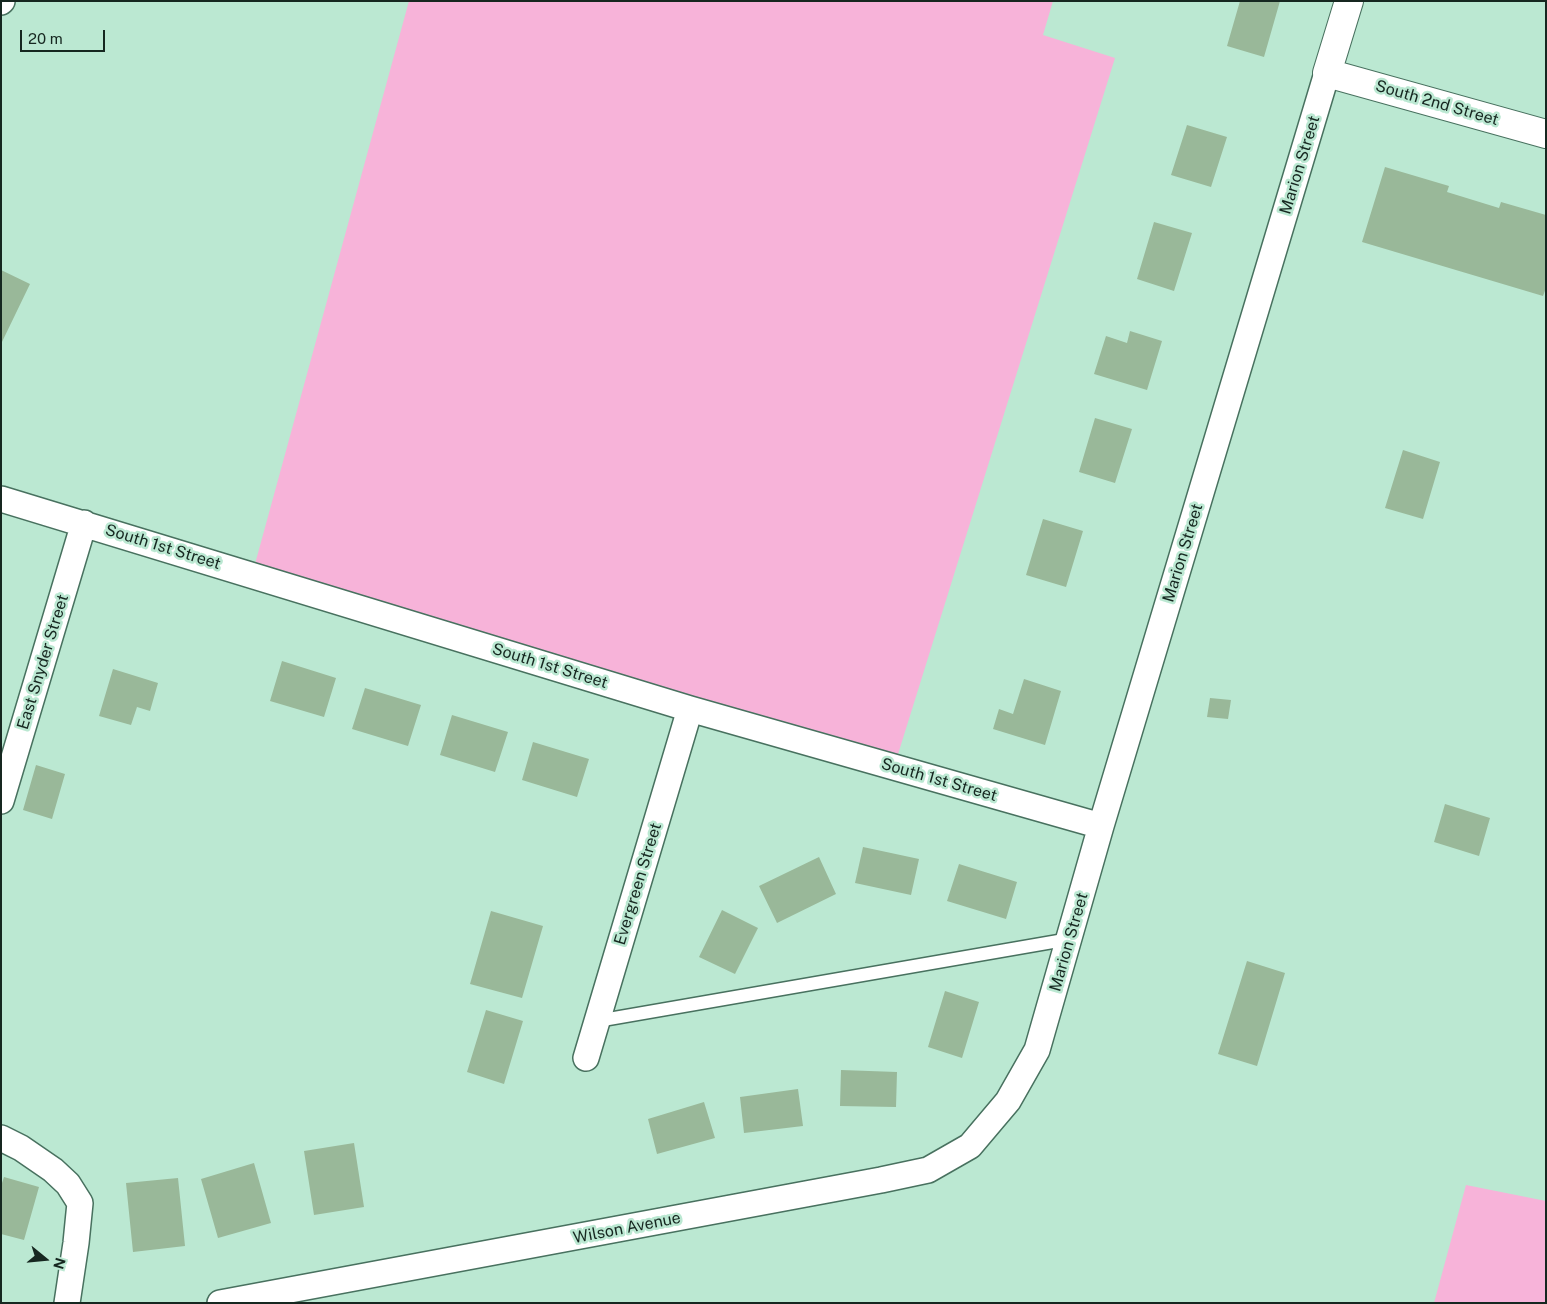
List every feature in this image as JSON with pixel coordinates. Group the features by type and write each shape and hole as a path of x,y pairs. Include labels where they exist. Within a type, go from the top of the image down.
{"street":[{"name":"Marion Street","path":"1008,1101 1038,1050 1101,826 1349,1"},
{"name":"South 2nd Street","path":"1327,72 1546,134"},
{"name":"South 1st Street","path":"1,499 690,709 1101,826"},
{"name":"East Snyder Street","path":"1,801 84,523"},
{"name":"Evergreen Street","path":"586,1058 690,709"},
{"name":"Wilson Avenue","path":"220,1303 928,1170 970,1146 1008,1101"},
{"path":"1,1138 21,1148 53,1170 68,1184 80,1203 67,1303"}],"lane":[{"path":"597,1021 1070,938"}],"shaded area":[{"path":"409,1 1053,1 1043,35 1115,58 894,767 252,575"},
{"path":"1466,1185 1546,1201 1546,1303 1434,1303"}],"building":[{"path":"1240,1 1280,1 1264,57 1227,46"},
{"path":"1187,125 1227,137 1211,187 1171,175"},
{"path":"1385,167 1449,186 1447,192 1499,208 1501,202 1546,215 1546,288 1543,296 1362,242"},
{"path":"1154,222 1192,233 1174,291 1137,279"},
{"path":"1,270 30,284 1,344"},
{"path":"1130,331 1162,341 1147,390 1094,374 1106,336 1127,343"},
{"path":"1095,418 1132,429 1115,483 1079,472"},
{"path":"1403,450 1440,462 1423,519 1385,508"},
{"path":"1043,519 1083,531 1066,587 1026,575"},
{"path":"282,661 336,678 324,717 270,701"},
{"path":"113,669 158,683 150,711 137,707 131,725 99,716"},
{"path":"1024,679 1061,691 1045,745 993,729 999,709 1013,714"},
{"path":"365,688 421,705 408,746 352,729"},
{"path":"1210,698 1231,700 1228,719 1207,717"},
{"path":"452,715 508,732 495,772 440,755"},
{"path":"533,742 589,759 577,797 522,780"},
{"path":"36,765 65,774 52,819 23,810"},
{"path":"1445,804 1490,818 1479,856 1434,842"},
{"path":"863,847 919,859 911,895 855,883"},
{"path":"819,857 836,894 777,923 759,886"},
{"path":"959,864 1017,882 1006,919 947,901"},
{"path":"722,910 758,928 735,974 699,957"},
{"path":"491,911 543,926 522,998 470,984"},
{"path":"1247,961 1285,973 1257,1066 1218,1054"},
{"path":"945,991 979,1002 962,1058 928,1047"},
{"path":"486,1010 523,1021 504,1084 467,1072"},
{"path":"841,1070 897,1072 896,1107 840,1106"},
{"path":"798,1089 803,1126 744,1133 740,1097"},
{"path":"704,1102 715,1138 657,1154 648,1119"},
{"path":"354,1143 364,1207 314,1215 304,1151"},
{"path":"254,1163 271,1223 218,1238 201,1179"},
{"path":"4,1177 39,1187 24,1240 1,1234 1,1186"},
{"path":"178,1178 185,1246 133,1252 126,1183"}]}
